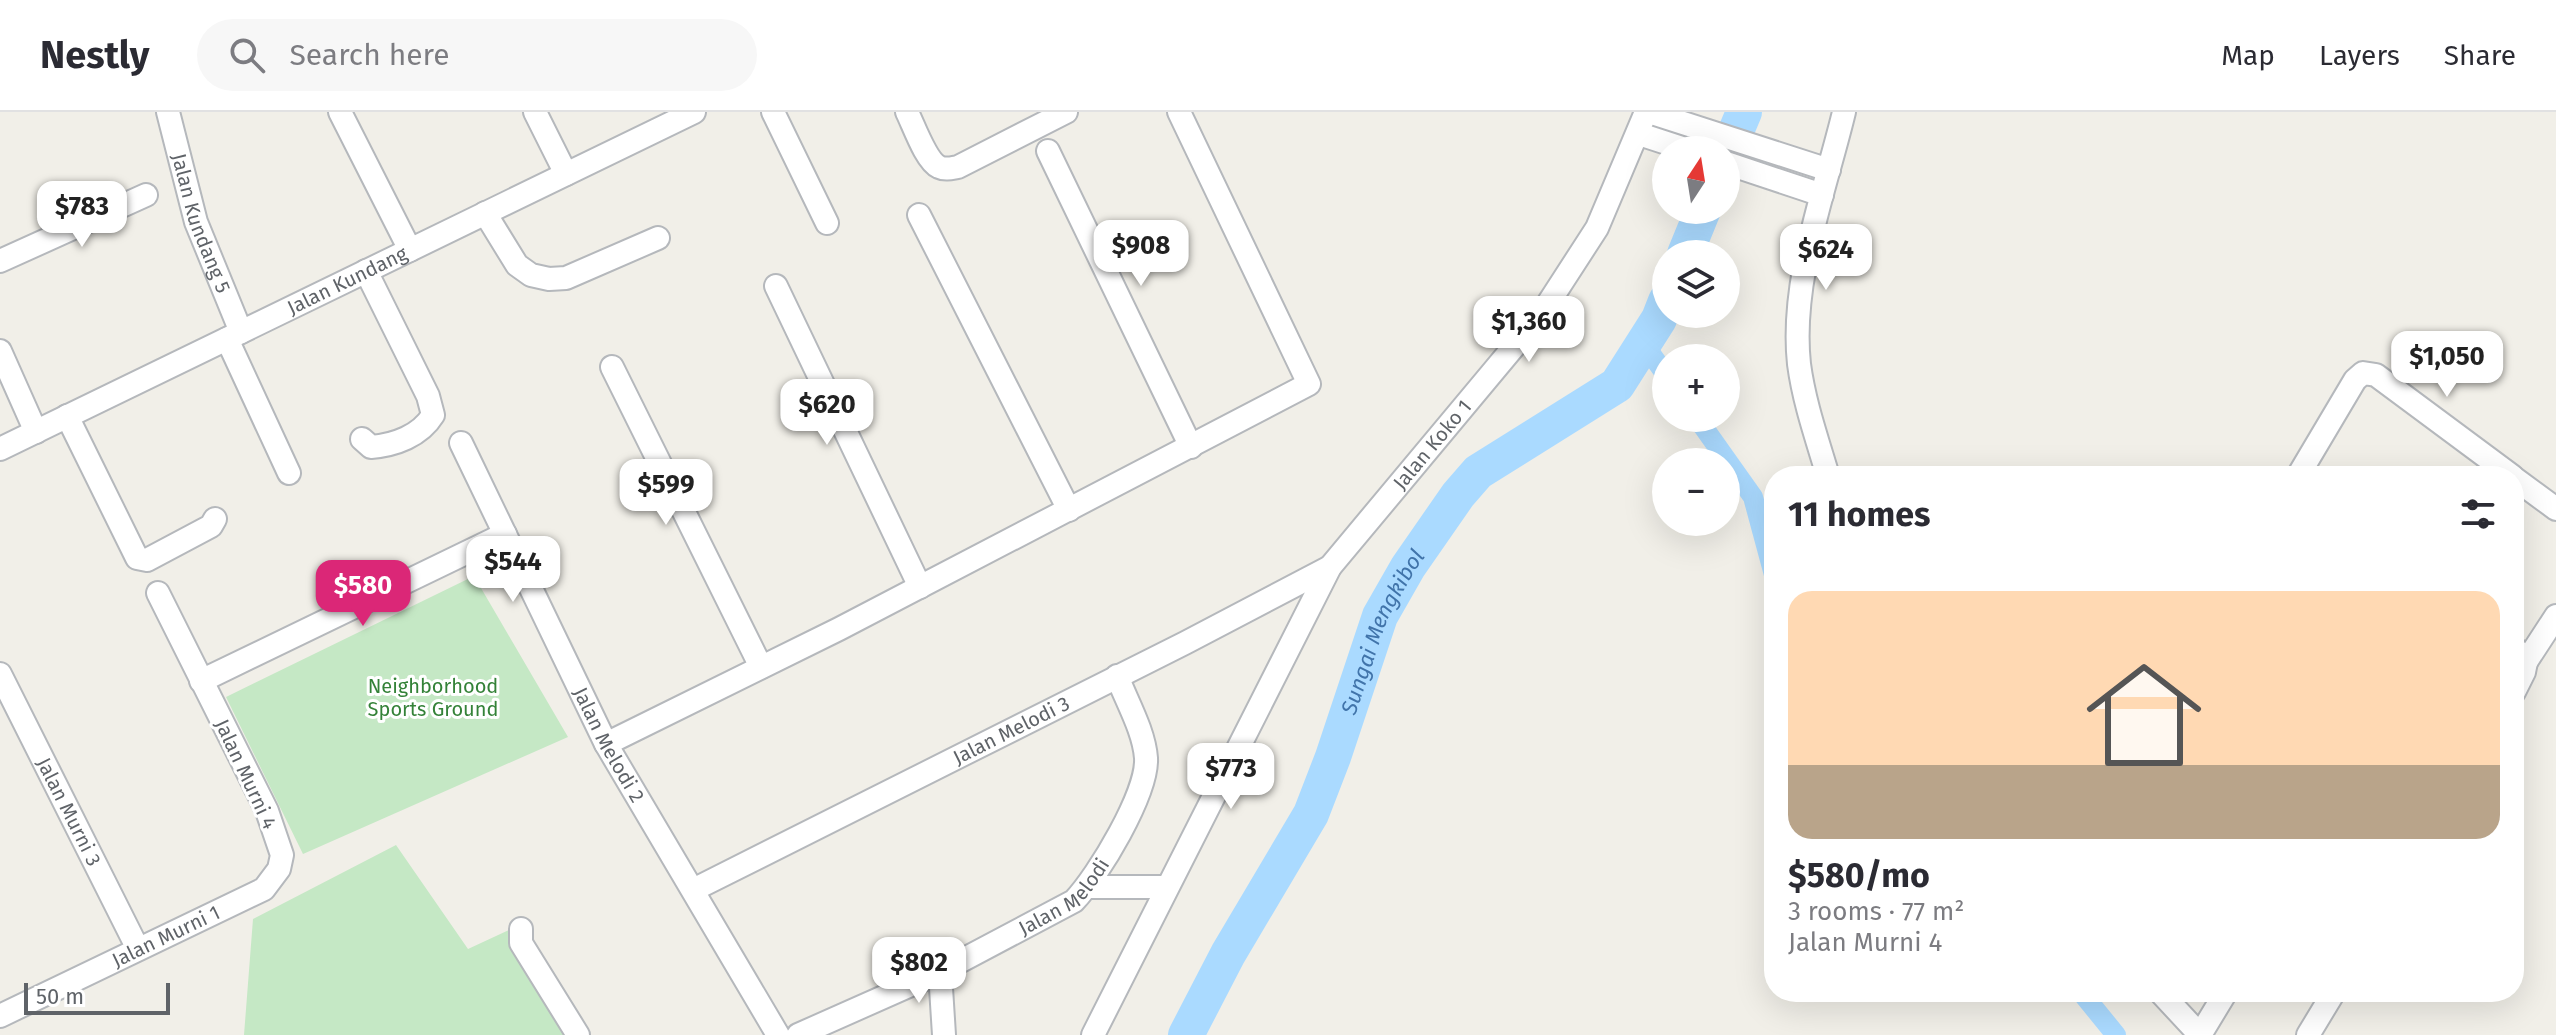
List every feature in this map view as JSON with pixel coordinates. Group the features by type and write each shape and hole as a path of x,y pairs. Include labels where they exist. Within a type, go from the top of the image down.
{"street":[{"name":"Jalan Kundang 5","path":"168,112 196,222 234,335 289,473"},
{"path":"340,112 410,250"},
{"path":"535,112 566,174"},
{"name":"Jalan Kundang","path":"0,449 694,112"},
{"path":"773,112 827,223"},
{"path":"907,112 929,159 936,166 946,169 958,167 1066,112"},
{"path":"606,744 920,587 1309,384 1179,112"},
{"path":"1647,112 1829,170"},
{"name":"Jalan Koko 1","path":"1330,567 1542,313 1592,237 1647,112"},
{"path":"1825,466 1804,390 1798,341 1805,268 1844,112"},
{"path":"1639,134 1652,138"},
{"path":"1048,151 1191,447"},
{"path":"1740,168 1822,195"},
{"path":"0,261 146,195"},
{"path":"485,213 517,265 531,275 549,279 566,278 658,238"},
{"path":"919,215 1069,510"},
{"path":"362,439 371,447 408,438 426,427 433,415 428,396 366,271"},
{"path":"776,286 920,587"},
{"path":"0,351 36,432"},
{"path":"612,367 761,667"},
{"path":"2304,466 2355,380 2363,373 2376,375 2498,466"},
{"path":"67,416 137,558 147,560 211,526 215,519"},
{"name":"Jalan Melodi 2","path":"461,443 606,744 778,1035"},
{"path":"2524,485 2556,509"},
{"path":"201,681 505,534"},
{"path":"1093,1035 1330,567"},
{"name":"Jalan Melodi 3","path":"693,890 1330,567"},
{"name":"Jalan Murni 4","path":"158,593 267,811 282,855 279,869"},
{"path":"2524,650 2556,616"},
{"name":"Jalan Murni 3","path":"0,674 138,949"},
{"name":"Jalan Melodi","path":"798,1035 940,972 1074,901 1088,887 1139,792 1146,762 1144,744 1117,676"},
{"name":"Jalan Murni 1","path":"0,1016 264,889 279,869"},
{"path":"1088,887 1166,887"},
{"path":"521,929 521,943 578,1035"},
{"path":"940,972 944,1035"},
{"path":"2169,1002 2200,1035 2220,1002"},
{"path":"2308,1035 2328,1002"}],"green space":[{"name":"Neighborhood Sports Ground","path":"474,576 568,737 303,854 226,697"},
{"path":"396,845 468,949 511,929 573,1035 244,1035 253,919"}],"waterway":[{"name":"Sungai Mengkibol","path":"1734,136 1744,112"},
{"name":"Sungai Mengkibol","path":"1691,240 1697,224"},
{"name":"Sungai Mengkibol","path":"1186,1035 1228,954 1311,814 1380,616 1408,567 1458,495 1478,472 1617,385 1653,328"},
{"path":"1644,344 1652,355"},
{"path":"1707,432 1753,497 1764,538"},
{"path":"2089,1002 2116,1035"}]}
